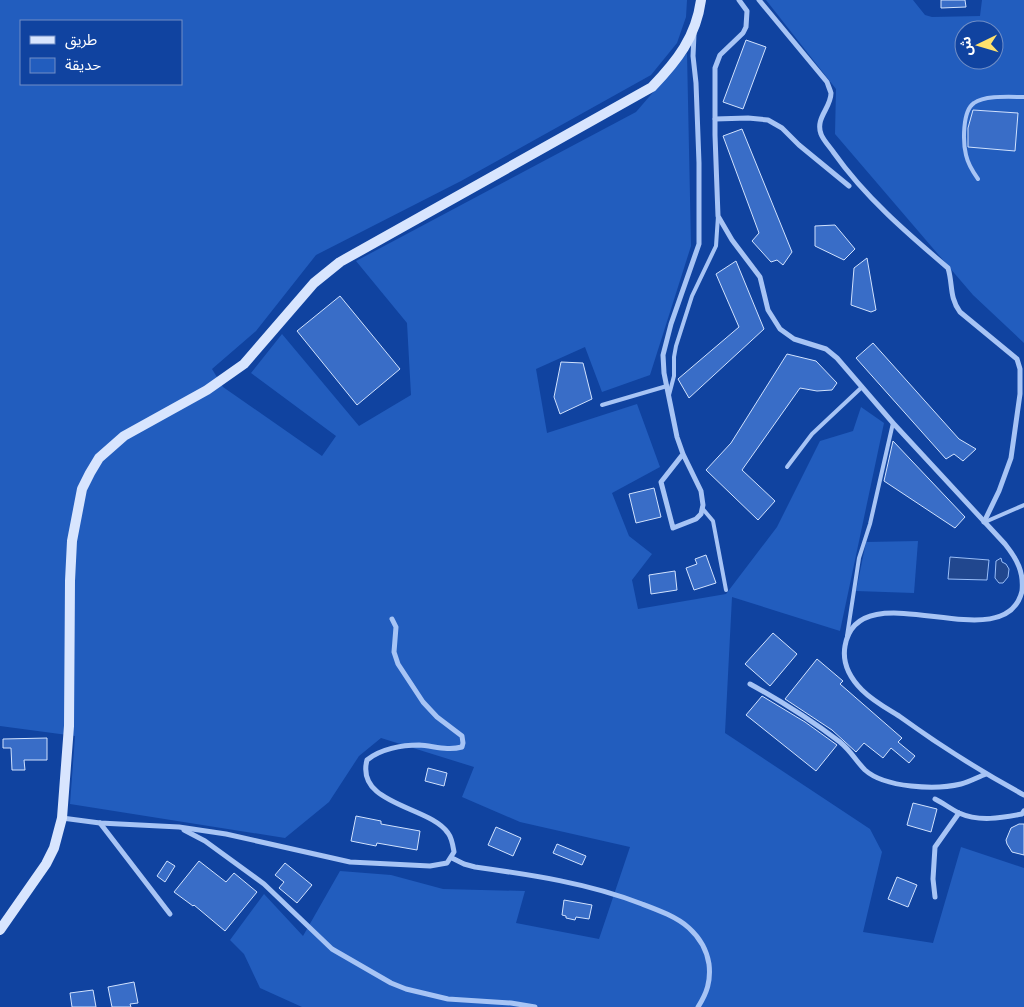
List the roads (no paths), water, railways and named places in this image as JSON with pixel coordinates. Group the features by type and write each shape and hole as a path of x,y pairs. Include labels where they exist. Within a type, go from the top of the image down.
{"street":[{"path":"683,454 661,482 674,528 696,519 701,514 702,508 701,491 677,437 663,355 680,296 697,253 700,236 696,83 693,56 694,31 701,0"},
{"path":"739,0 747,11 746,27 743,33 716,61 715,119 718,216 732,240 760,276 768,310 780,329 794,339 817,345 831,352 1013,554 1018,561 1024,581 1016,606 1000,617 972,619 929,617 889,612 869,616 858,621 852,626 844,649 847,670 855,683 877,702 924,735 986,774 1024,795"},
{"path":"759,0 827,82 831,93 822,114 821,134 836,156 889,217 948,268 951,277 953,303 960,312 1016,359 1020,369 1020,394 1011,458 999,491 984,522"},
{"path":"0,930 46,864 54,848 62,818 69,726 72,541 82,489 99,458 124,436 207,390 244,364 314,283 340,262 652,86 665,73 694,31"},
{"path":"715,119 748,118 768,120 782,128 799,145 849,186"},
{"path":"62,818 100,823 179,827 226,834 350,862 430,866 447,863 452,858 454,852 448,833 442,827 380,794 367,780 367,760 378,752 411,746 453,749 462,747 463,743 462,736 437,718 423,702 398,664 394,652 396,627 392,619"},
{"path":"750,684 788,706 840,742 865,770 877,778 924,787 963,783 986,774"},
{"path":"935,799 959,813 980,819 1003,818 1022,814 1024,811"},
{"path":"935,897 935,847 959,813"},
{"path":"100,823 170,914"},
{"path":"179,827 204,841 264,884 332,949 391,983 406,989 448,999 511,1003 535,1007"},
{"path":"452,858 475,868 550,878 604,892 652,908 678,921 689,928 696,936 708,956 710,983 698,1007"}],"lane":[{"path":"978,179 970,168 964,140 965,118 971,105 981,99 1005,96 1024,97"},
{"path":"669,395 674,376 676,346 689,304 716,246 718,216"},
{"path":"602,405 667,386"},
{"path":"787,468 812,434 862,387"},
{"path":"847,636 860,553 870,524 893,423"},
{"path":"984,522 1024,504"},
{"path":"702,508 713,521 726,590"}]}
